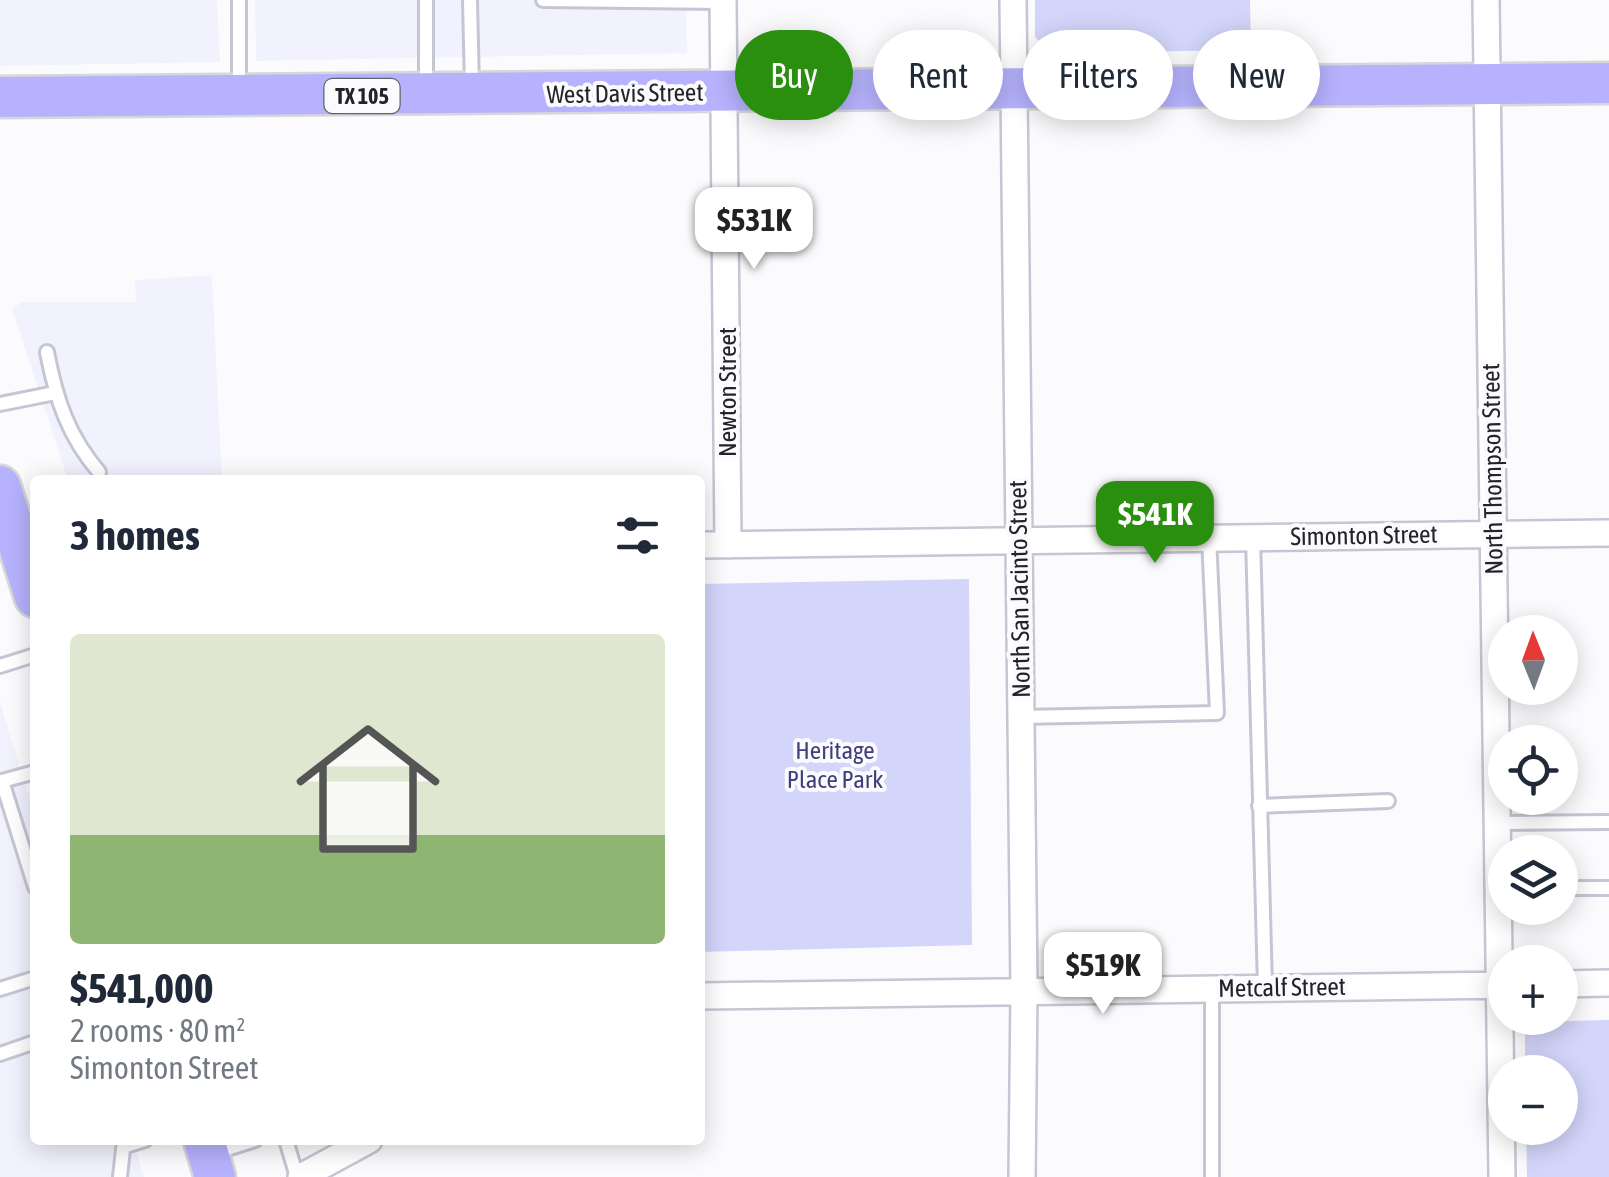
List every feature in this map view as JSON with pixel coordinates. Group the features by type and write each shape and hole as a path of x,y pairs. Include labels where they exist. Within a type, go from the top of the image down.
{"main road":[{"name":"West Davis Street","path":"0,97 1014,92 1609,82"},
{"path":"0,486 28,554"}],"street":[{"name":"North San Jacinto Street","path":"1013,0 1024,990 1022,1177"},
{"name":"North Thompson Street","path":"1486,0 1499,835"},
{"name":"Newton Street","path":"723,1 728,545"},
{"name":"Simonton Street","path":"705,545 1609,533"},
{"path":"1578,984 1609,983"},
{"name":"Metcalf Street","path":"705,996 1488,985"},
{"name":"North Thompson Street","path":"1502,1177 1503,1035"},
{"path":"299,1177 359,1145"}],"lane":[{"path":"238,0 239,96"},
{"path":"426,0 426,96"},
{"path":"470,0 472,95"},
{"path":"542,0 723,1"},
{"path":"47,352 55,394 76,445 99,472"},
{"path":"0,404 55,394"},
{"path":"1253,536 1265,987"},
{"path":"1021,717 1216,713 1209,538"},
{"path":"0,666 30,657"},
{"path":"29,849 2,781 30,773"},
{"path":"1258,806 1388,801"},
{"path":"1498,823 1609,822"},
{"path":"1578,888 1609,888"},
{"path":"0,990 30,980"},
{"path":"1212,988 1212,1177"},
{"path":"0,1054 30,1044"},
{"path":"120,1177 125,1145"},
{"path":"210,1157 242,1145"},
{"path":"288,1145 299,1177"}],"shaded area":[{"path":"0,0 217,0 220,62 0,66"},
{"path":"255,0 686,0 687,53 256,61"},
{"path":"212,275 222,475 66,475 12,309 22,302 136,302 135,280"},
{"path":"0,702 30,801 30,1145 134,1145 144,1177 0,1177"}],"green space":[{"path":"1035,0 1250,0 1251,30 1193,30 1193,51 1173,51 1173,30 1035,30"},
{"name":"Heritage Place Park","path":"969,579 972,945 705,952 705,584"},
{"path":"1609,1020 1609,1177 1527,1177 1526,1145 1578,1145 1578,1055 1525,1055 1525,1035 1578,1035 1578,1021"}]}
